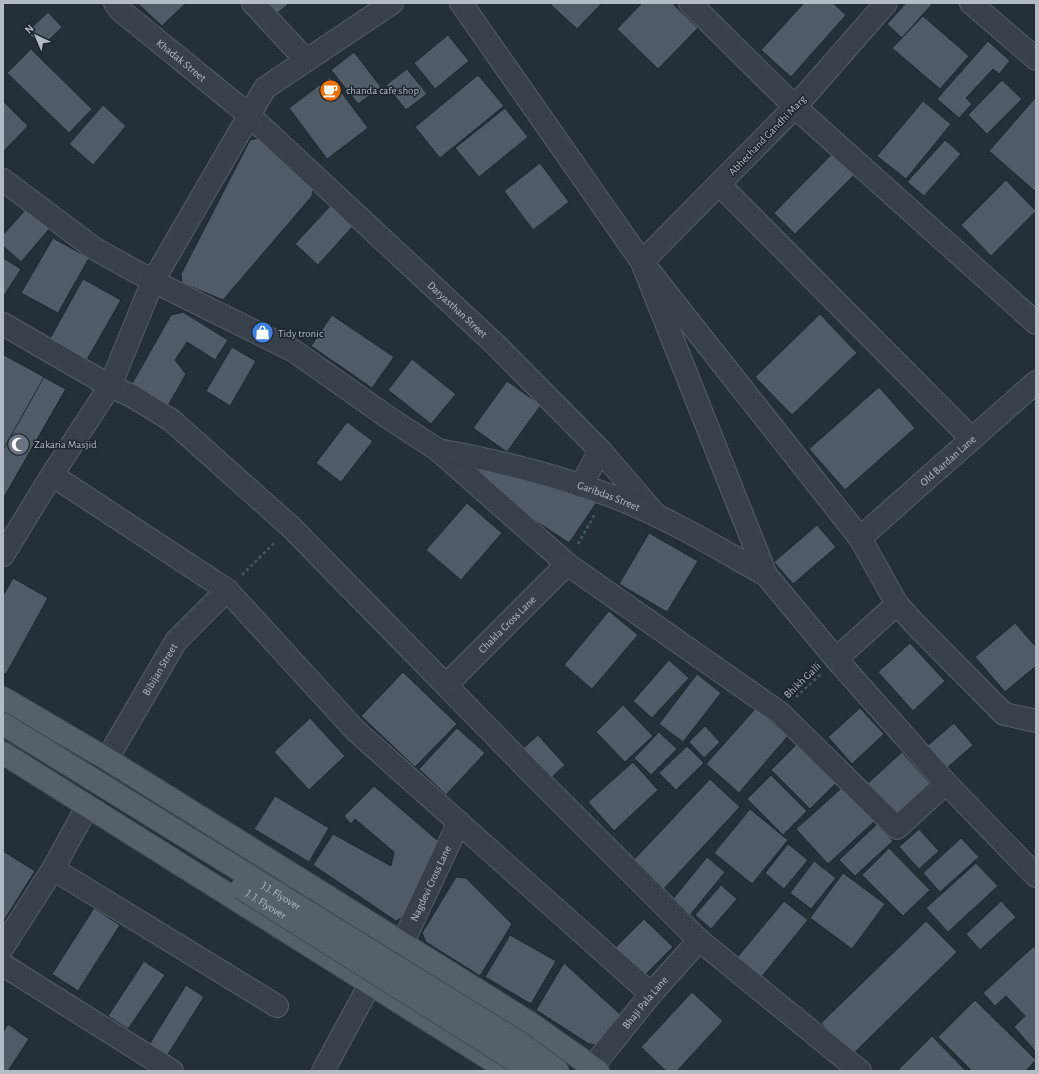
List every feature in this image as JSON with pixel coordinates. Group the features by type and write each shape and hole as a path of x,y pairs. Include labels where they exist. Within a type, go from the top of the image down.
{"main road":[{"path":"3,698 107,759 530,1023 596,1069"},
{"name":"J.J. Flyover","path":"3,724 517,1041 558,1071"},
{"name":"J. J. Flyover","path":"3,739 488,1044 528,1071"},
{"path":"3,753 509,1071"}],"street":[{"name":"Khadak Street","path":"115,3 120,10 249,116"},
{"path":"253,3 306,60"},
{"path":"3,555 52,475 110,386 152,281 265,88 392,3"},
{"path":"461,3 642,262 860,538 897,604 1004,714 1036,721"},
{"path":"690,3 795,107 1036,323"},
{"name":"Abhechand Gandhi Marg","path":"642,262 795,107 886,3"},
{"path":"971,3 1036,59"},
{"name":"Daryasthan Street","path":"249,116 496,346 600,450 654,514"},
{"path":"3,180 95,249 152,281 294,351 389,418 438,450 567,564 780,713 897,828 946,783"},
{"path":"719,184 972,439"},
{"path":"642,262 766,575 836,658 946,783 1036,876"},
{"path":"3,324 110,386 132,396 171,420 291,527 531,772 699,940 860,1071"},
{"name":"Old Bardan Lane","path":"860,538 1036,382"},
{"name":"Garibdas Street","path":"438,450 486,459 606,494 654,514 690,532 766,575"},
{"path":"581,486 600,450"},
{"path":"52,475 227,590 356,731 651,994"},
{"name":"Chakla Cross Lane","path":"446,685 567,564"},
{"name":"Bibijan Street","path":"107,759 176,641 227,590"},
{"path":"836,658 897,604"},
{"path":"3,947 53,869 87,807"},
{"name":"Nagdevi Cross Lane","path":"402,944 458,822"},
{"path":"53,869 277,1006"},
{"name":"Bhaji Pala Lane","path":"596,1069 651,994 699,940"},
{"path":"3,965 172,1071"},
{"path":"323,1071 370,984"}],"path":[{"path":"567,564 606,494"},
{"path":"227,590 291,527"},
{"name":"Bhikh Galli","path":"780,713 836,658"}],"building":[{"path":"137,3 186,3 162,26"},
{"path":"261,3 290,3 272,17"},
{"path":"549,3 602,3 577,29"},
{"path":"642,3 672,3 698,28 658,69 617,29"},
{"path":"804,3 833,3 846,15 791,77 761,50"},
{"path":"906,3 933,3 902,38 887,24"},
{"path":"48,12 62,27 42,47 27,32"},
{"path":"923,16 969,56 940,89 892,48"},
{"path":"448,35 469,61 435,89 414,63"},
{"path":"988,41 1010,61 999,74 993,69 966,98 972,104 959,118 937,99"},
{"path":"31,49 92,109 69,133 7,73"},
{"path":"354,52 381,87 358,104 331,70"},
{"path":"407,69 427,94 406,110 386,85"},
{"path":"478,75 504,106 440,158 415,127"},
{"path":"330,77 368,128 327,159 289,108"},
{"path":"1002,80 1022,99 987,134 968,115"},
{"path":"1036,97 1036,192 989,151"},
{"path":"3,101 28,126 3,152"},
{"path":"923,101 951,124 906,179 877,156"},
{"path":"103,105 126,126 93,165 69,144"},
{"path":"505,108 528,137 479,177 455,148"},
{"path":"264,137 313,188 312,196 223,300 182,283 181,274 250,140"},
{"path":"945,140 961,154 924,196 907,182"},
{"path":"832,154 854,175 795,234 774,213"},
{"path":"540,163 569,202 533,230 504,191"},
{"path":"1006,180 1036,211 991,256 961,225"},
{"path":"332,204 354,225 318,265 295,244"},
{"path":"27,208 50,228 21,262 3,246 3,235"},
{"path":"53,238 89,258 58,313 21,293"},
{"path":"3,258 21,269 3,297"},
{"path":"83,279 121,300 85,363 48,342"},
{"path":"183,312 228,340 215,360 187,342 175,360 186,374 166,409 129,389 171,315"},
{"path":"820,314 857,353 792,415 755,377"},
{"path":"332,315 394,357 372,388 311,346"},
{"path":"232,347 256,361 230,406 206,391"},
{"name":"Zakaria Masjid","path":"4,355 66,389 3,499 3,356"},
{"path":"412,359 456,394 431,424 388,390"},
{"path":"44,377 66,389 3,499 3,450"},
{"path":"507,381 541,405 507,452 473,428"},
{"path":"879,387 915,428 845,490 809,449"},
{"path":"347,422 373,441 341,482 316,463"},
{"path":"483,466 597,502 569,543 474,480"},
{"path":"467,503 502,533 461,580 426,550"},
{"path":"817,525 836,547 793,584 774,562"},
{"path":"649,533 698,561 667,612 619,584"},
{"path":"13,578 48,598 6,674 3,673 3,596"},
{"path":"609,611 638,635 592,689 564,665"},
{"path":"1015,623 1036,647 1036,666 1005,692 975,657"},
{"path":"910,643 945,681 913,711 878,672"},
{"path":"669,660 689,678 652,718 633,701"},
{"path":"403,672 457,724 415,767 361,716"},
{"path":"697,674 721,693 683,742 659,724"},
{"path":"623,705 653,736 625,762 596,732"},
{"path":"756,708 788,736 739,793 706,764"},
{"path":"860,708 884,734 852,764 828,737"},
{"path":"310,718 345,756 309,790 274,752"},
{"path":"954,723 973,745 947,768 927,746"},
{"path":"705,726 720,742 704,758 689,742"},
{"path":"457,728 485,753 446,795 419,769"},
{"path":"659,732 677,749 651,775 634,758"},
{"path":"538,735 565,765 548,781 520,751"},
{"path":"798,743 837,782 810,809 771,770"},
{"path":"687,746 704,763 676,790 659,773"},
{"path":"902,752 937,791 904,822 868,783"},
{"path":"633,762 658,790 614,831 588,802"},
{"path":"771,775 807,811 783,835 747,799"},
{"path":"710,779 740,807 658,895 628,866"},
{"path":"845,785 877,819 828,864 796,829"},
{"path":"374,786 443,845 408,910 396,921 313,865 333,834 391,866 394,852 355,819 351,824 344,816"},
{"path":"275,796 329,828 309,862 254,829"},
{"path":"750,809 788,840 752,884 714,853"},
{"path":"877,824 893,841 855,876 839,860"},
{"path":"919,829 939,851 919,869 899,847"},
{"path":"961,838 979,857 940,892 923,873"},
{"path":"788,844 808,860 784,889 765,873"},
{"path":"889,848 930,890 903,916 862,875"},
{"path":"3,851 35,871 3,922"},
{"path":"707,857 725,872 686,920 668,905"},
{"path":"814,861 836,878 811,909 790,893"},
{"path":"976,863 998,886 948,932 926,908"},
{"path":"843,873 885,904 852,949 810,918"},
{"path":"456,877 466,878 512,924 480,976 426,942 422,933"},
{"path":"721,885 737,899 711,929 695,915"},
{"path":"784,901 808,920 759,980 735,960"},
{"path":"1001,901 1016,917 980,950 966,934"},
{"path":"94,908 120,925 78,991 52,974"},
{"path":"644,919 673,947 644,976 615,948"},
{"path":"926,921 957,952 852,1055 821,1023"},
{"path":"510,935 556,961 531,1004 485,977"},
{"path":"1034,946 1036,952 1036,1052 1014,1027 1025,1016 1006,996 995,1006 983,993"},
{"path":"144,961 165,975 128,1029 108,1016"},
{"path":"564,963 620,1014 622,1022 597,1045 589,1044 536,1010"},
{"path":"186,985 204,997 165,1059 147,1048"},
{"path":"692,992 723,1021 677,1071 666,1071 641,1047"},
{"path":"975,1000 1036,1060 1026,1071 972,1071 938,1037"},
{"path":"8,1024 29,1039 8,1071 3,1071 3,1032"},
{"path":"932,1036 966,1071 897,1071"}],"place":[{"name":"chanda cafe shop","path":"330,90"},
{"name":"Tidy tronic","path":"263,333"},
{"name":"Zakaria Masjid","path":"19,444"}]}
